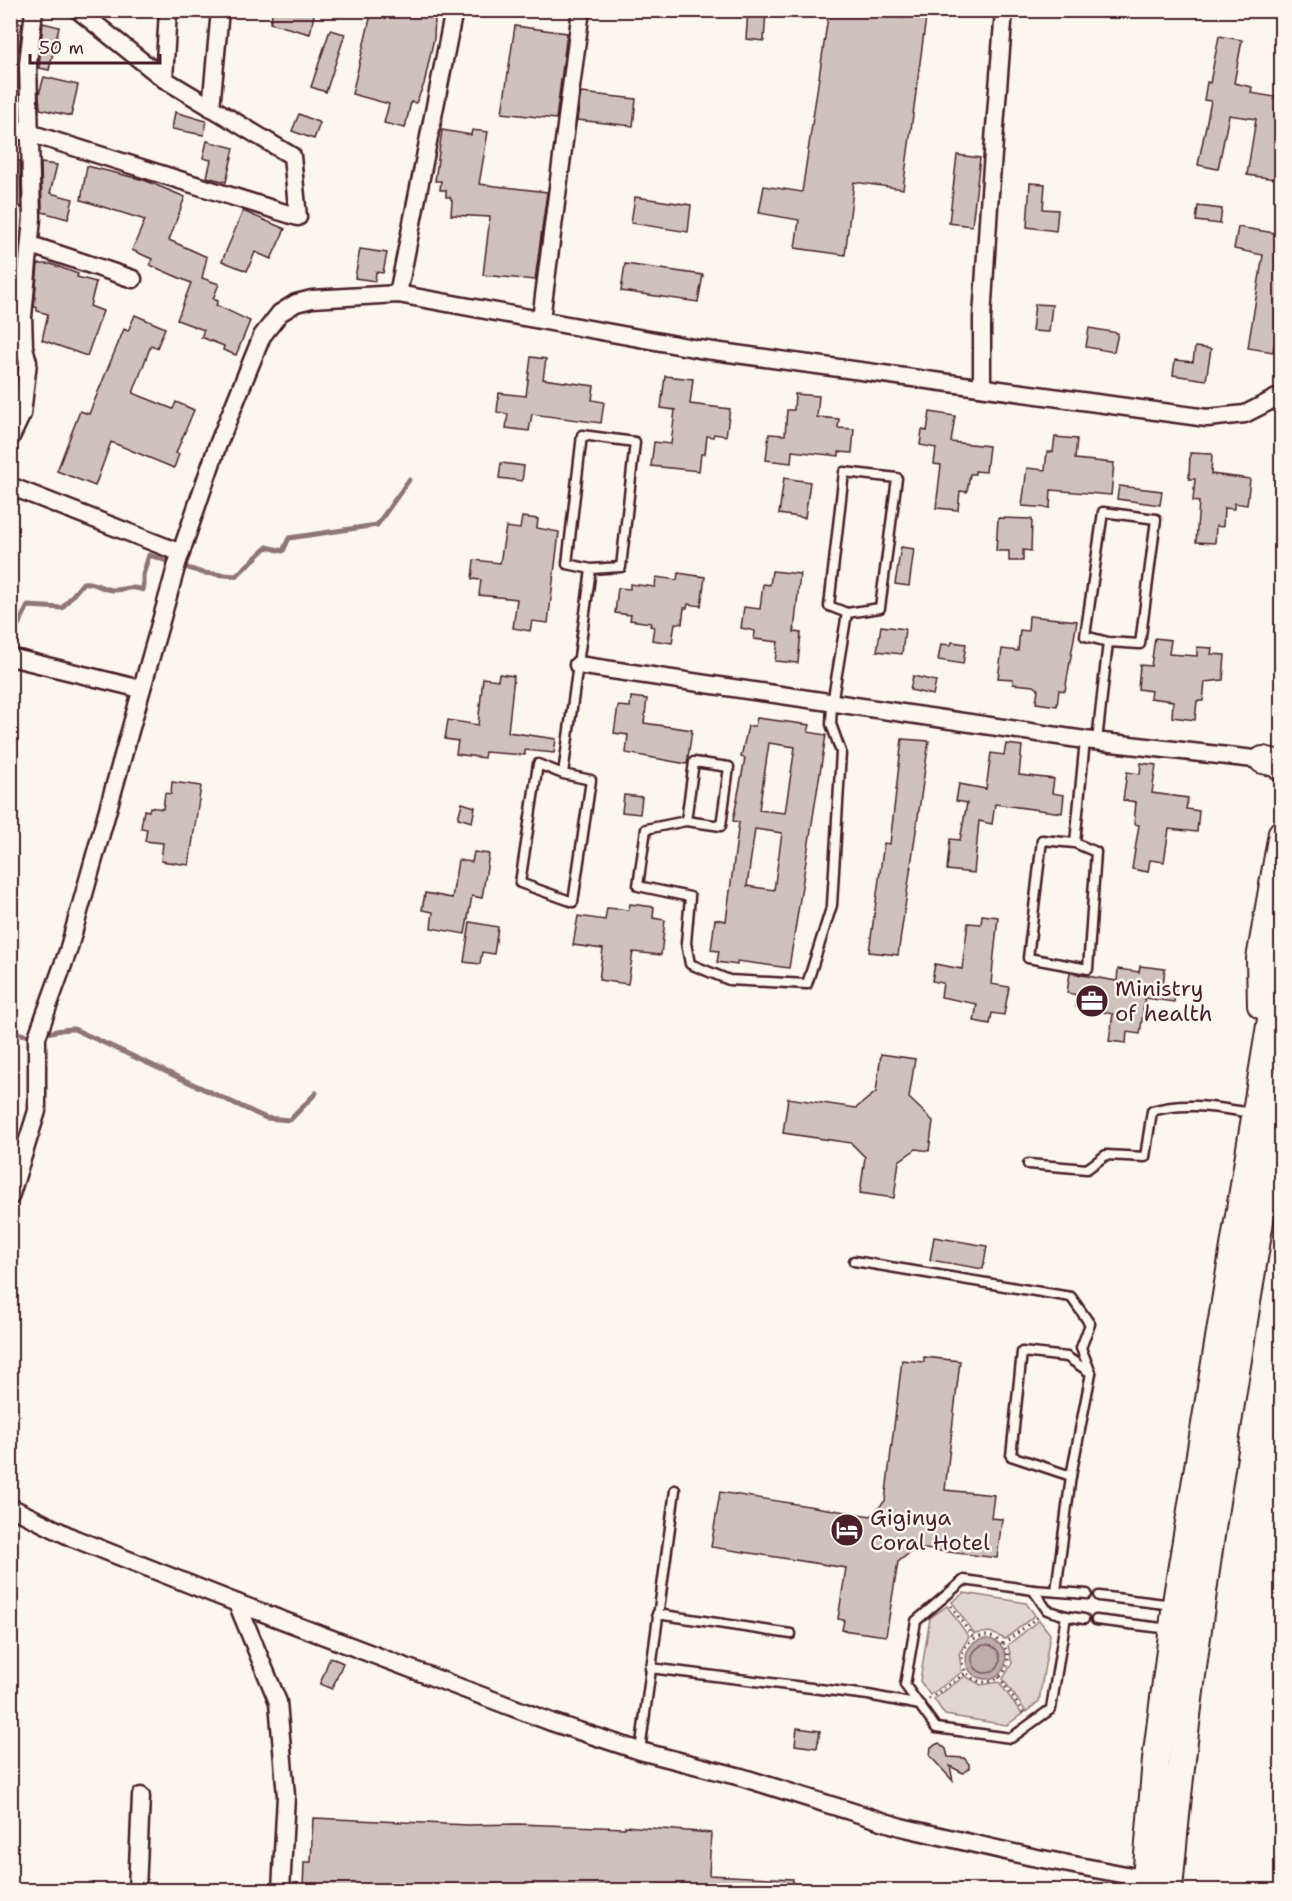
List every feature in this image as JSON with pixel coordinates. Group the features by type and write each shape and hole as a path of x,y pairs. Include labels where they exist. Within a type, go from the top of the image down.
{"main road":[{"path":"1154,1887 1156,1760 1175,1618 1256,1114 1272,1076 1260,959 1281,833"},
{"path":"1154,1887 1180,1762 1272,1076 1281,952"}],"street":[{"path":"10,440 22,414 27,362 17,317 31,245 28,64 34,10"},
{"path":"10,127 298,217 292,156 164,79 78,10"},
{"path":"164,79 168,10"},
{"path":"211,108 220,10"},
{"path":"398,294 454,10"},
{"path":"541,319 581,10"},
{"path":"982,386 982,318 988,206 1004,10"},
{"path":"31,245 134,279"},
{"path":"10,1197 16,1155 37,1111 37,1037 68,951 181,553 217,447 262,336 280,313 304,300 398,294 699,349 982,386 1117,408 1207,418 1245,414 1281,395"},
{"path":"10,486 181,553"},
{"path":"10,657 141,689"},
{"path":"578,665 1091,741 1275,761"},
{"path":"10,1507 73,1538 237,1603 529,1714 640,1752 741,1777 901,1827 1154,1887"},
{"path":"237,1603 278,1702 286,1796 280,1890"},
{"path":"137,1890 141,1796"}],"lane":[{"path":"582,435 634,442 621,567 591,569 567,564 582,435"},
{"path":"844,472 897,478 880,608 846,613 829,606 844,472"},
{"path":"1103,512 1156,519 1140,644 1108,642 1085,636 1103,512"},
{"path":"563,774 591,569"},
{"path":"686,821 694,762 729,767 721,826 686,821 646,829 638,886 690,897 686,944 690,964 729,980 807,984 832,905 842,752 831,724 846,613"},
{"path":"1074,843 1108,642"},
{"path":"538,764 563,774 591,780 573,902 520,883 538,764"},
{"path":"1042,840 1074,843 1096,852 1088,969 1028,958 1042,840"},
{"path":"1028,1164 1087,1169 1106,1155 1145,1157 1152,1111 1167,1106 1196,1105 1256,1114"},
{"path":"854,1261 1071,1297 1090,1324 1081,1348 1091,1373 1071,1476 1056,1591"},
{"path":"1071,1476 1011,1456 1022,1352 1067,1357 1091,1373"},
{"path":"640,1752 675,1490"},
{"path":"1066,1616 1051,1709 1011,1738 936,1728 905,1685 916,1621 943,1595 964,1580 1033,1590 1087,1594"},
{"path":"1033,1590 1047,1610 1084,1619"},
{"path":"1099,1596 1175,1618"},
{"path":"657,1614 791,1634"},
{"path":"1096,1620 1175,1618"},
{"path":"650,1668 868,1695 920,1705"}],"path":[{"path":"943,1595 974,1639"},
{"path":"1003,1644 1047,1610"},
{"path":"989,1636 1003,1644 1008,1662 999,1677 982,1681 967,1672 963,1655 965,1648 974,1639 989,1636"},
{"path":"920,1705 967,1672"},
{"path":"999,1677 1031,1724"}],"shaded area":[{"path":"964,1593 1026,1603 1035,1615 1005,1639 990,1632 974,1634 952,1602"},
{"path":"947,1606 969,1637 959,1654 962,1672 930,1695 920,1681 930,1618"},
{"path":"1039,1620 1050,1634 1039,1701 1026,1712 1003,1679 1012,1663 1008,1645"},
{"path":"965,1676 981,1685 999,1682 1022,1714 1007,1725 945,1715 934,1699"},
{"path":"1281,1806 1281,1869 1273,1864"}],"water":[{"path":"986,1639 1000,1645 1006,1659 1000,1673 986,1679 972,1673 966,1659 972,1645"}],"building":[{"path":"273,10 315,10 310,34 270,23"},
{"path":"372,10 435,18 434,38 424,84 416,103 411,102 405,128 384,123 389,104 352,94"},
{"path":"748,10 766,10 764,41 746,39"},
{"path":"829,10 851,10 904,18 905,10 927,10 903,189 854,182 845,255 795,248 799,220 759,213 764,186 802,192"},
{"path":"10,23 22,23 19,50 10,50"},
{"path":"43,23 59,27 49,70 39,68"},
{"path":"515,26 567,33 556,119 502,113"},
{"path":"330,30 345,34 326,92 311,87"},
{"path":"1219,36 1242,40 1234,83 1252,87 1251,93 1281,98 1277,130 1281,131 1281,141 1275,179 1247,175 1256,119 1229,115 1218,169 1198,165 1211,101 1204,100 1207,82 1210,83"},
{"path":"44,77 78,85 71,116 40,109 39,94"},
{"path":"10,91 18,92 19,104 10,103"},
{"path":"581,93 636,99 633,126 577,120"},
{"path":"175,112 206,121 204,135 172,129"},
{"path":"299,114 320,123 314,139 292,131"},
{"path":"442,130 471,135 472,130 488,132 479,184 547,192 535,280 483,275 490,217 451,215 452,201 450,197 446,197 446,190 440,190 441,181 435,181"},
{"path":"207,141 234,148 226,182 207,177 211,160 203,158"},
{"path":"957,155 980,158 972,226 949,223"},
{"path":"10,160 20,161 21,208 11,207 13,186 10,186"},
{"path":"41,163 57,165 50,193 73,199 68,219 42,212"},
{"path":"87,166 144,180 185,197 169,240 207,257 202,278 219,284 213,299 218,301 216,305 250,321 236,355 223,350 224,346 201,337 204,330 177,320 191,283 150,265 152,259 132,250 145,220 81,200"},
{"path":"1030,183 1045,184 1043,209 1058,210 1056,231 1027,227"},
{"path":"635,197 691,205 688,232 631,223"},
{"path":"1198,206 1222,209 1220,224 1196,221"},
{"path":"243,211 285,229 271,259 255,252 247,271 222,261"},
{"path":"1238,227 1281,234 1281,304 1273,352 1248,348 1263,255 1234,249"},
{"path":"360,249 387,253 383,273 376,272 375,281 355,278"},
{"path":"10,263 17,263 14,304 10,304"},
{"path":"38,264 51,264 78,274 77,277 96,282 90,306 103,311 87,356 42,340 48,314 37,311 37,307 34,307"},
{"path":"625,264 703,275 698,302 621,291"},
{"path":"1035,304 1052,305 1049,332 1032,331"},
{"path":"135,315 165,328 157,348 151,345 133,393 173,409 176,402 194,410 176,453 179,454 174,468 111,442 95,486 57,471 80,411 89,414 124,329 128,331"},
{"path":"1089,328 1118,333 1114,352 1086,347"},
{"path":"1195,347 1211,349 1206,380 1173,375 1175,360 1193,362"},
{"path":"531,357 546,359 543,379 594,386 592,400 604,402 601,423 532,414 529,431 506,428 508,414 497,412 499,393 526,396"},
{"path":"665,376 693,379 690,404 730,409 726,436 714,434 713,437 707,436 705,454 701,454 699,471 651,466 654,442 671,444 675,410 661,408"},
{"path":"795,394 819,396 817,417 839,419 838,428 854,429 852,453 839,452 839,456 792,451 791,463 766,460 769,434 785,435 787,410 794,410"},
{"path":"930,412 955,416 951,442 989,446 986,472 975,471 975,474 970,474 967,492 960,491 958,510 936,508 941,465 934,464 936,448 920,445 922,430 927,431"},
{"path":"1055,437 1077,439 1075,459 1114,463 1111,495 1051,490 1050,508 1022,506 1027,468 1045,470 1047,452 1053,452"},
{"path":"1190,453 1212,454 1211,474 1250,479 1247,505 1234,503 1234,509 1224,508 1223,527 1216,526 1215,543 1196,542 1199,502 1193,501 1195,479 1189,479"},
{"path":"501,463 524,466 522,481 499,478"},
{"path":"784,478 810,482 805,518 779,514"},
{"path":"1119,486 1162,491 1160,505 1117,499"},
{"path":"522,517 538,519 537,528 559,532 548,623 532,621 530,631 513,628 517,599 479,595 481,580 472,579 474,560 500,563 506,527 520,529"},
{"path":"998,518 1032,519 1031,551 1023,550 1023,561 1009,561 1009,551 996,551"},
{"path":"901,547 914,549 909,586 895,584"},
{"path":"772,571 800,574 794,632 801,633 798,663 775,661 778,642 754,639 755,631 741,628 744,607 760,609 763,584 770,585"},
{"path":"678,573 705,577 701,606 688,604 687,608 684,608 682,624 675,623 672,643 652,640 654,627 650,626 651,623 630,620 631,615 615,613 618,588 630,589 630,584 655,587 656,577 677,580"},
{"path":"1029,616 1077,621 1065,691 1059,690 1057,706 1036,703 1038,689 1034,686 1013,684 1013,679 998,678 1002,649 1018,651 1020,630 1028,631"},
{"path":"881,626 905,629 902,654 877,651"},
{"path":"1155,638 1171,640 1169,654 1197,656 1197,647 1212,648 1211,654 1225,655 1223,680 1205,682 1203,701 1197,701 1195,720 1172,717 1173,701 1150,698 1151,691 1138,689 1140,665 1151,666"},
{"path":"952,642 966,644 963,664 938,660 941,644 951,645"},
{"path":"499,674 514,676 508,732 556,739 554,753 525,750 525,755 485,752 484,758 456,754 458,741 445,739 448,720 478,725 483,678 498,680"},
{"path":"913,676 936,681 933,695 910,690"},
{"path":"631,697 647,699 644,723 692,730 687,764 626,753 628,735 614,733 618,706 630,707"},
{"path":"757,718 810,725 808,732 826,735 789,968 737,961 737,965 717,962 719,951 711,950 715,919 726,921 739,822 733,821 745,758 741,757 748,726 755,726","holes":["769,743 795,747 785,813 759,810","755,829 782,833 774,890 747,886"]},
{"path":"902,739 929,741 898,955 869,952 884,843 890,844"},
{"path":"1006,744 1022,746 1019,775 1054,779 1052,793 1064,795 1062,813 995,804 992,824 979,821 974,873 947,870 950,839 960,840 967,803 956,801 959,784 986,789 991,753 1004,755"},
{"path":"1141,763 1156,765 1152,793 1188,798 1186,809 1199,811 1197,832 1169,829 1164,862 1150,860 1148,872 1132,869 1139,825 1134,824 1136,802 1123,800 1127,772 1140,774"},
{"path":"172,782 201,786 189,865 161,861 163,843 145,841 147,829 141,828 144,810 149,811 150,807 163,809 165,793 171,794"},
{"path":"624,795 642,797 640,814 622,812"},
{"path":"462,803 475,807 472,822 458,818"},
{"path":"474,852 489,854 482,898 472,896 465,934 431,928 433,912 422,910 425,893 452,898 458,860 472,862"},
{"path":"630,904 654,907 653,918 665,920 661,955 633,952 628,984 599,980 603,949 573,945 578,916 605,920 607,908 629,910"},
{"path":"982,915 998,917 991,984 1009,987 1004,1015 992,1013 990,1024 974,1021 977,1004 941,997 943,983 932,981 935,964 962,969 968,923 981,924"},
{"path":"470,922 498,927 494,954 482,952 480,964 464,962"},
{"path":"1140,966 1165,969 1163,985 1176,986 1174,1002 1145,998 1140,1034 1127,1032 1126,1043 1109,1041 1113,1014 1076,1007 1078,995 1067,993 1070,973 1117,981 1118,969 1139,972"},
{"path":"881,1054 915,1059 909,1098 933,1121 929,1151 916,1149 899,1161 894,1198 860,1193 865,1157 851,1143 783,1133 788,1098 856,1108 876,1092"},
{"path":"934,1237 987,1246 983,1269 930,1260"},
{"path":"924,1357 960,1361 945,1490 994,1495 991,1518 1002,1519 997,1558 916,1548 898,1562 886,1636 842,1630 844,1620 838,1619 846,1568 711,1547 720,1492 871,1516 885,1501 902,1360 924,1362"},
{"path":"330,1657 343,1663 332,1689 320,1684"},
{"path":"797,1728 820,1731 817,1748 795,1745"},
{"path":"939,1743 946,1749 948,1757 964,1758 969,1764 969,1768 963,1773 950,1766 953,1781 930,1756 931,1747"},
{"path":"313,1818 468,1825 518,1824 625,1828 625,1826 711,1833 709,1875 793,1879 792,1890 303,1890 304,1862 311,1862"}],"waterway":[{"path":"10,625 17,627 28,606 62,608 83,583 91,583 109,590 130,588 143,590 143,575 149,555 203,573 236,576 267,547 283,551 289,538 377,525 409,480"},
{"path":"10,1036 18,1033 32,1036 74,1029 266,1118 290,1120 316,1093"}],"place":[{"name":"Ministry of health","path":"1092,1001"},
{"name":"Giginya Coral Hotel","path":"847,1530"}]}
